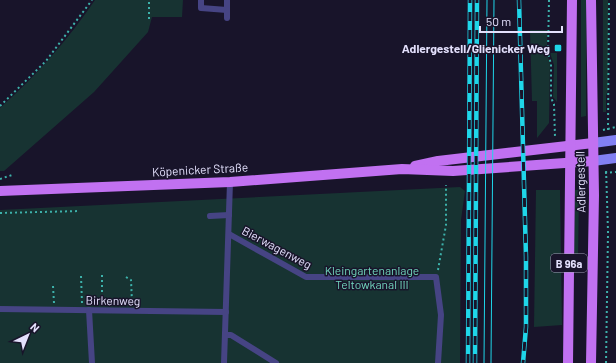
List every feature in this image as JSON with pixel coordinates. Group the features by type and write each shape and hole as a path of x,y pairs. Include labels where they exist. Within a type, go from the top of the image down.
{"main road":[{"name":"Adlergestell","path":"568,363 572,0"},
{"name":"Adlergestell","path":"591,0 593,143 591,363"},
{"path":"593,143 616,140"},
{"name":"Köpenicker Straße","path":"402,169 438,160 593,143"},
{"path":"593,161 616,158"},
{"name":"Köpenicker Straße","path":"0,191 230,182 402,169 453,171 593,161"}],"lane":[{"path":"201,0 201,8 227,10"},
{"path":"227,18 228,0"},
{"path":"224,363 230,182"},
{"path":"210,216 229,215"},
{"name":"Bierwagenweg","path":"229,234 306,277 436,277"},
{"path":"436,277 441,315 438,363"},
{"name":"Birkenweg","path":"0,309 226,312"},
{"path":"86,310 92,363"},
{"path":"225,335 231,335 276,363"}],"path":[{"path":"0,106 46,61 92,0"},
{"path":"149,0 149,19"},
{"path":"550,0 548,53 551,64 551,98 554,104 555,125"},
{"path":"608,112 609,0"},
{"path":"0,179 12,175"},
{"path":"436,277 446,225 446,185"},
{"path":"606,363 608,193"},
{"path":"0,213 80,211"},
{"path":"102,275 102,310"},
{"path":"81,276 86,310"},
{"path":"126,277 131,280 131,301 135,311"},
{"path":"53,286 54,310"}],"green space":[{"path":"95,0 183,0 182,17 152,17 148,32 94,92 4,171 0,171 0,108 51,57"},
{"path":"581,0 586,0 586,116 581,117"},
{"path":"603,0 608,0 608,90 606,96 606,112 603,112"},
{"path":"530,30 547,30 547,53 550,64 549,123 537,138 537,101 532,101"},
{"path":"550,53 557,53 557,102 553,97 554,65"},
{"name":"Kleingartenanlage Teltowkanal III","path":"460,187 465,191 461,220 460,363 0,363 0,210"},
{"path":"536,190 560,190 562,325 534,327"},
{"path":"575,190 579,190 578,259 574,251"}],"tram line":[{"path":"484,363 487,0"},
{"path":"491,363 494,0"}],"railway":[{"path":"468,363 470,0"},
{"path":"475,363 477,0"},
{"path":"519,0 526,257 526,327 523,363"}],"place":[{"name":"Adlergestell/Glienicker Weg","path":"558,48"}]}
